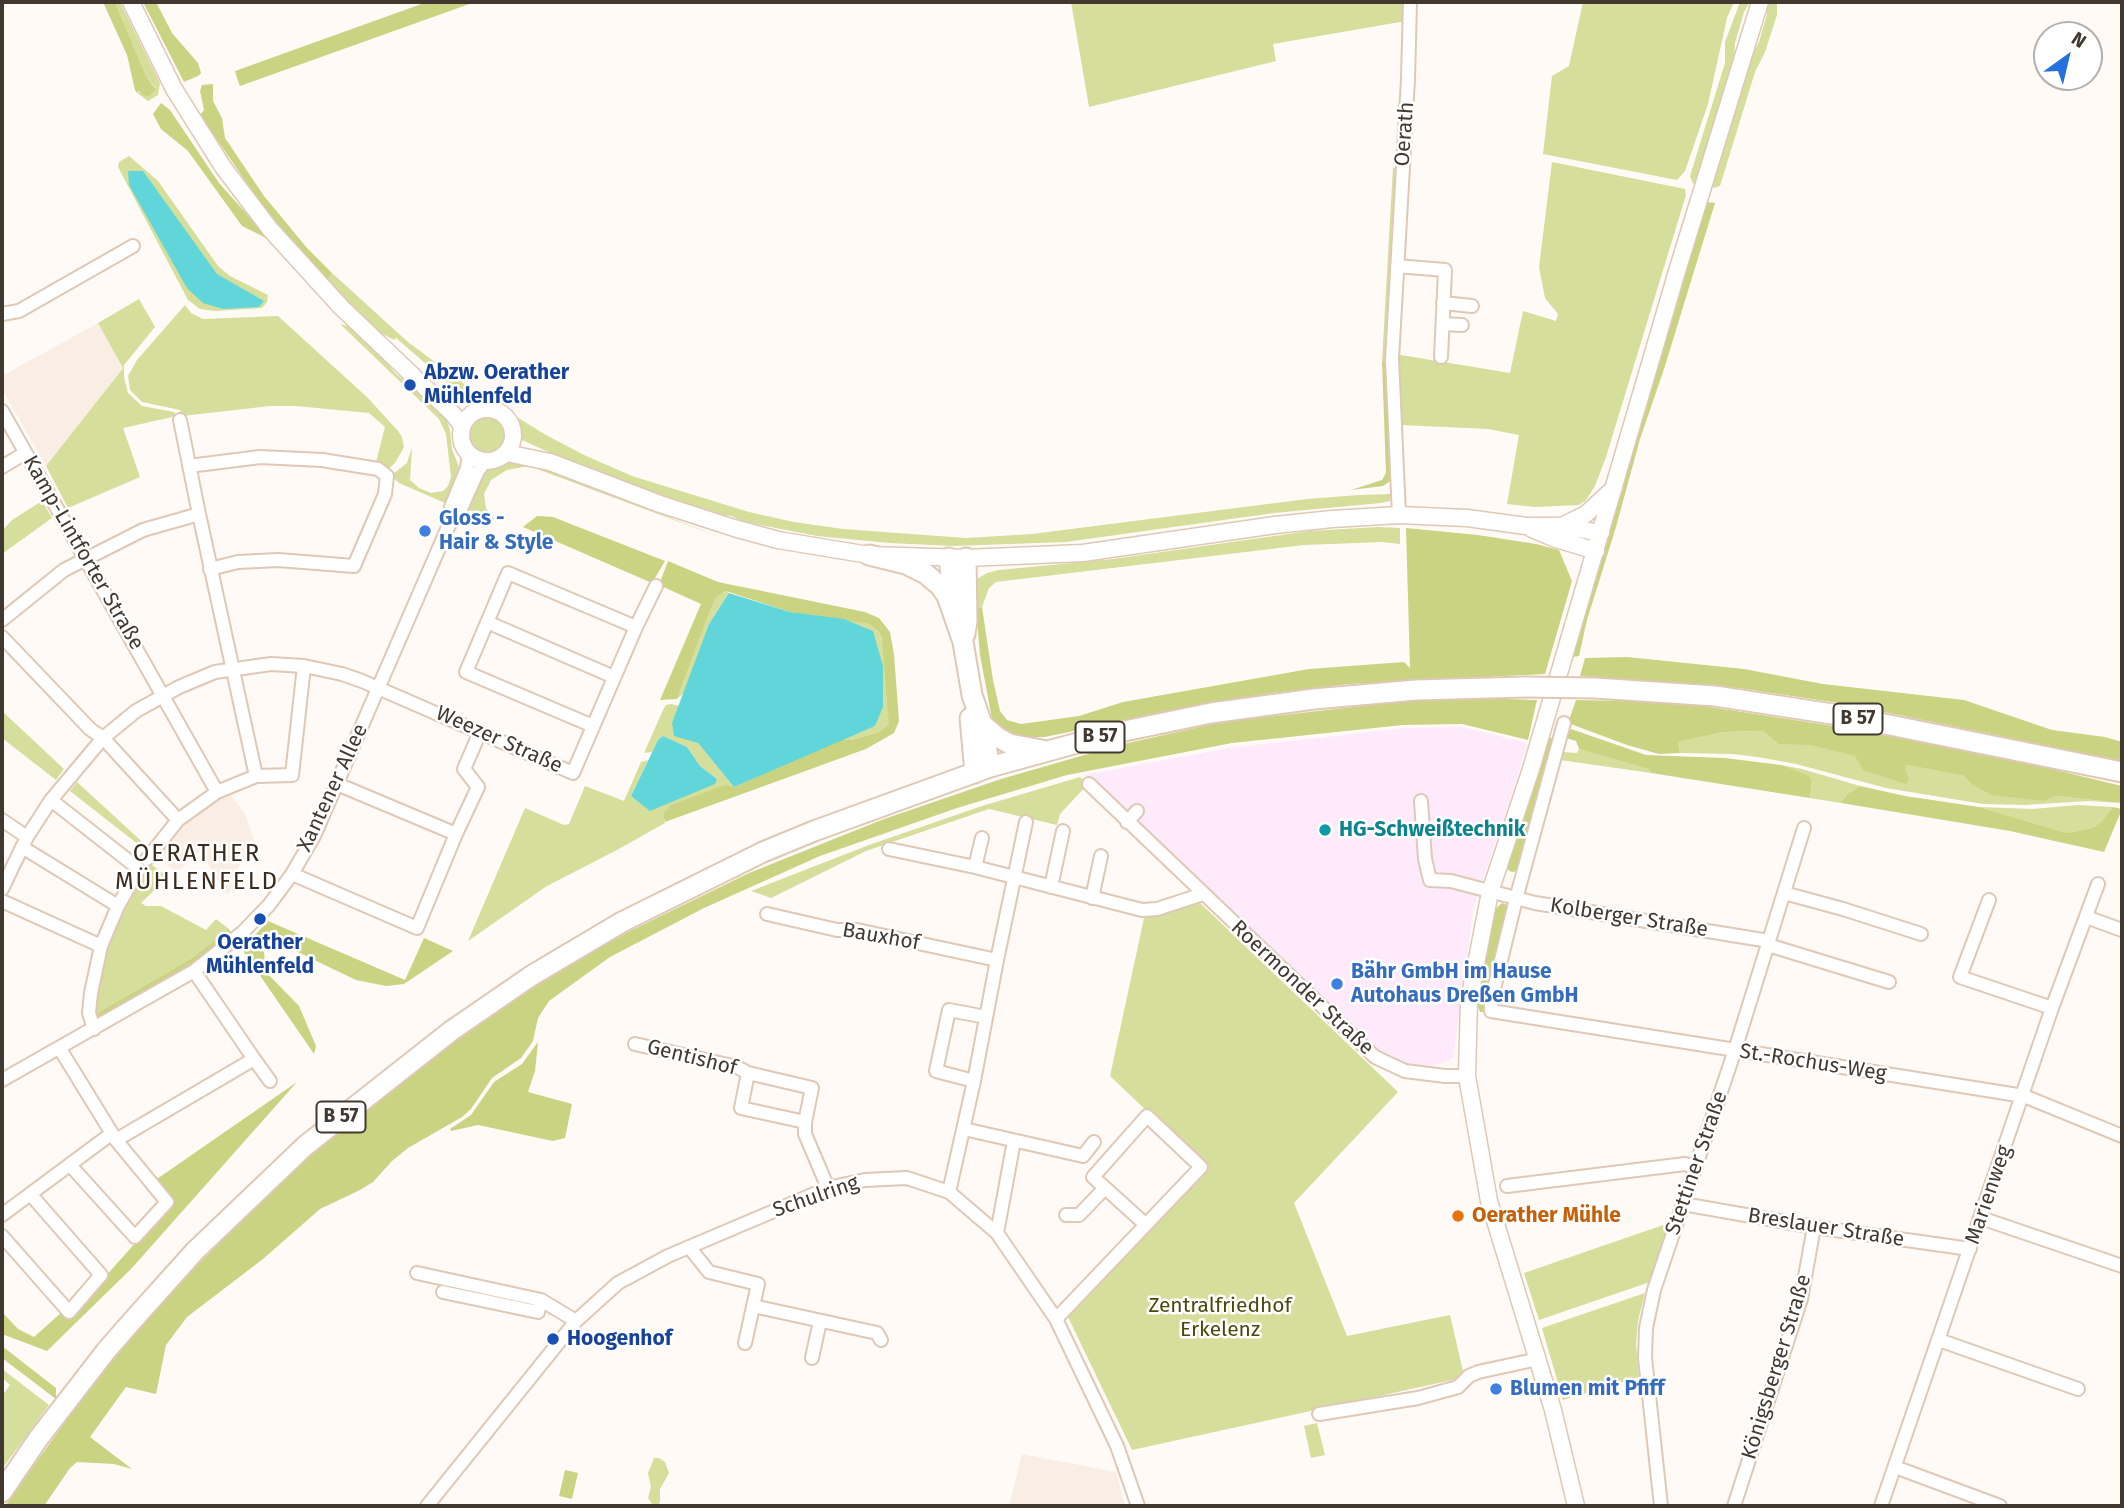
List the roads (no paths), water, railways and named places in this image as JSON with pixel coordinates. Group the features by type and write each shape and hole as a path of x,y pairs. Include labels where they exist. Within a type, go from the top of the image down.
{"main road":[{"path":"131,2 170,81 223,167 270,229 313,277 453,414 462,426 462,441 469,454 485,461 493,461 510,446 510,423 498,411 474,412 462,426"},
{"path":"1576,1506 1538,1359 1489,1200 1467,1076 1469,1000 1490,892 1531,769 1678,268 1760,2"},
{"path":"388,350 413,366 460,405 474,412"},
{"path":"510,446 660,504 734,528 778,540 906,564 932,578 947,596 963,642 972,695 982,724 983,770"},
{"path":"1562,526 1586,514 1615,486"},
{"path":"869,555 958,558 1083,553 1275,525 1399,515 1467,518 1527,526 1562,526 1601,533"},
{"path":"1527,526 1556,540 1596,551"},
{"path":"955,615 958,558"},
{"path":"958,558 967,621 963,642"},
{"name":"B 57","path":"2,1492 38,1439 106,1351 195,1251 305,1146 451,1031 531,976 622,922 763,852 983,770 1110,734 1211,713 1314,699 1416,690 1525,687 1595,688 1715,696 1845,716 2120,772"},
{"path":"972,695 970,725 983,770"},
{"name":"B 57","path":"982,724 1010,744 1050,751"}],"street":[{"name":"Oerath","path":"1399,515 1392,359 1410,2"},
{"path":"2,314 19,311 133,246"},
{"path":"1397,266 1445,270 1441,357"},
{"path":"1443,303 1472,306"},
{"path":"1443,324 1462,325"},
{"name":"Kamp-Lintforter Straße","path":"2,411 217,792"},
{"path":"180,420 256,776"},
{"path":"2,467 25,453"},
{"name":"Xantener Allee","path":"450,525 451,507 467,468 469,454"},
{"path":"189,466 260,457 322,460 378,469 387,476 385,494 354,566 278,560 238,562 210,569"},
{"name":"Xantener Allee","path":"2,1080 194,971 243,932 268,905 292,874 314,836 450,525 485,461"},
{"path":"2,620 64,570 144,530 200,514"},
{"path":"593,726 466,672 508,573 636,627"},
{"name":"Weezer Straße","path":"2,889 24,842 51,800 103,738 136,711 162,696 196,679 234,668 271,664 304,666 342,674 573,773 656,586"},
{"path":"487,622 614,677"},
{"path":"2,637 90,729 103,738 178,820"},
{"path":"147,859 178,820 217,792 256,776 292,775 304,666"},
{"path":"1516,899 1564,723"},
{"path":"292,874 417,928 478,787 464,769 480,732"},
{"name":"Roermonder Straße","path":"1089,784 1375,1057 1405,1071 1467,1076"},
{"path":"337,785 456,834"},
{"path":"51,800 139,869 118,906 101,946 89,1013 94,1029"},
{"name":"Kolberger Straße","path":"1420,801 1424,859 1430,880 1451,881 1516,899 1768,943 1889,982"},
{"path":"1127,822 1137,811"},
{"path":"2,820 24,842 118,906"},
{"path":"949,1192 1026,822"},
{"name":"Stettiner Straße","path":"1661,1506 1645,1358 1646,1328 1654,1290 1735,1050 1804,828"},
{"path":"1052,887 1063,831"},
{"path":"975,867 982,838"},
{"path":"889,849 975,867 1142,910 1157,909 1203,894"},
{"path":"1092,898 1101,856"},
{"name":"Marienweg","path":"1881,1506 2052,1008 2098,884"},
{"path":"1784,893 1921,934"},
{"name":"St.-Rochus-Weg","path":"1516,899 1491,1001 1491,1011 2024,1096 2122,1136"},
{"path":"1989,900 1960,978 2052,1008"},
{"path":"2,901 101,946"},
{"name":"Bauxhof","path":"767,914 997,960"},
{"path":"2086,917 2122,930"},
{"path":"194,971 270,1081"},
{"path":"974,1081 936,1071 949,1010 986,1017"},
{"name":"Gentishof","path":"635,1044 737,1067 748,1073 812,1088 805,1122 808,1144 828,1188"},
{"path":"60,1049 113,1137 167,1202 135,1237 70,1165"},
{"path":"2,1215 113,1137 254,1059"},
{"name":"Gentishof","path":"748,1073 741,1108 805,1122"},
{"path":"1056,1319 1201,1167 1147,1116 1093,1177 1145,1224"},
{"path":"964,1129 1083,1156 1094,1142"},
{"path":"997,1233 1014,1141"},
{"path":"1507,1186 1685,1164 1696,1167"},
{"name":"Schulring","path":"427,1506 576,1321 618,1283 689,1247 828,1188 867,1180 906,1178 949,1192 997,1233 1056,1319 1117,1446 1138,1506"},
{"path":"1066,1215 1079,1215 1105,1188"},
{"path":"2,1236 69,1312 101,1276 31,1195"},
{"name":"Breslauer Straße","path":"1683,1204 1814,1227 1970,1249"},
{"path":"1981,1218 2122,1266"},
{"name":"Königsberger Straße","path":"1734,1506 1801,1299 1814,1227"},
{"path":"689,1247 709,1272 758,1284 744,1343"},
{"path":"417,1273 541,1300 576,1321"},
{"path":"443,1292 538,1312 541,1300"},
{"path":"753,1306 877,1333 881,1340"},
{"path":"812,1358 820,1321"},
{"path":"1939,1340 2078,1389"},
{"path":"1319,1413 1418,1398 1458,1387 1469,1376 1478,1372 1538,1359"},
{"path":"1895,1467 2000,1506"}],"water":[{"path":"128,171 143,171 217,274 264,301 259,307 223,309 203,303 187,288 129,185"},
{"path":"729,593 790,612 844,619 873,631 883,666 883,707 875,726 734,787 698,743 674,736 672,723 709,624"},
{"path":"663,736 687,747 700,766 717,779 715,784 650,811 631,796 658,740"}],"place":[{"name":"Abzw. Oerather Mühlenfeld","path":"410,385"},
{"name":"Gloss - Hair & Style","path":"425,531"},
{"name":"HG-Schweißtechnik","path":"1325,830"},
{"name":"Oerather Mühlenfeld","path":"260,919"},
{"name":"Bähr GmbH im Hause Autohaus Dreßen GmbH","path":"1337,984"},
{"name":"Oerather Mühle","path":"1458,1216"},
{"name":"Hoogenhof","path":"553,1339"},
{"name":"Blumen mit Pfiff","path":"1496,1389"}],"district":[{"name":"OERATHER MÜHLENFELD","path":"197,868"}],"park label":[{"name":"Zentralfriedhof Erkelenz","path":"1220,1318"}]}
